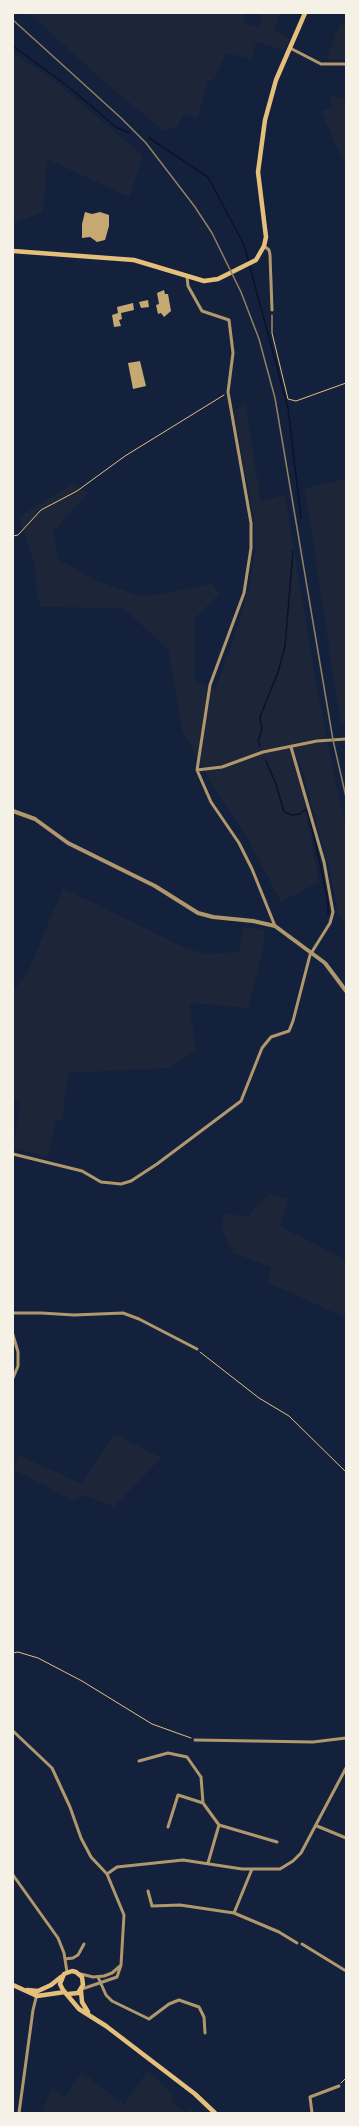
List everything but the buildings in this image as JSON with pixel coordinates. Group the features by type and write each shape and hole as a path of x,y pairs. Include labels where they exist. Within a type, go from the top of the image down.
{"main road":[{"path":"13,251 134,260 204,281 224,277 252,263 260,254 266,237 258,172 261,139 272,93 305,13"},
{"path":"38,1993 68,1972 76,1972 80,1974 84,1981 81,1990 82,2002 89,2013"},
{"path":"61,1977 60,1984 79,2009 89,2013 198,2096 215,2113"},
{"path":"13,1985 38,1993 75,1994 81,1990"}],"street":[{"path":"290,48 321,64 346,64"},
{"path":"264,246 269,250 270,255 272,310"},
{"path":"187,276 188,286 202,311 229,320 233,353 228,392 251,523 251,548 244,593 210,686 197,770 211,802 239,843 249,862 275,926"},
{"path":"197,770 222,768 263,752 317,741 346,739"},
{"path":"13,1154 82,1171 101,1182 122,1184 132,1181 241,1101 262,1048 271,1037 289,1031 294,1021 312,952 330,923 333,912 324,862 291,747"},
{"path":"13,811 35,819 68,843 155,886 198,913 213,917 253,921 275,926 325,963 346,991"},
{"path":"13,1313 74,1315 124,1313 139,1318 197,1349"},
{"path":"13,1335 18,1352 18,1366 13,1378"},
{"path":"13,1731 52,1768 70,1807 81,1838 91,1857 107,1874 124,1915 121,1965 117,1977 81,1990"},
{"path":"195,1740 307,1742 346,1738"},
{"path":"138,1760 168,1753 187,1757 201,1777 203,1803 219,1825 278,1842"},
{"path":"107,1874 117,1867 183,1860 252,1869 280,1869 293,1861 301,1853 317,1826 346,1768"},
{"path":"168,1827 178,1795 203,1803"},
{"path":"208,1863 219,1825"},
{"path":"317,1826 346,1838"},
{"path":"234,1913 252,1869"},
{"path":"13,1875 58,1938 68,1972"},
{"path":"148,1891 152,1906 180,1905 234,1913 279,1932 297,1943"},
{"path":"65,1959 73,1958 78,1955 84,1944"},
{"path":"302,1944 346,1971"},
{"path":"80,1974 87,1977 98,1977 112,1973 121,1965"},
{"path":"98,1977 106,1995 112,2001 149,2019 169,2004 179,2000 198,2007 204,2017 205,2033"},
{"path":"20,2113 38,1993"},
{"path":"312,2113 310,2097 339,2086"}],"path":[{"path":"272,310 272,333 288,399 296,401 346,383"},
{"path":"13,536 18,535 41,510 77,491 125,456 228,392"},
{"path":"197,1349 259,1398 289,1416 346,1472"},
{"path":"13,1653 18,1652 38,1658 82,1681 152,1724 195,1740"},
{"path":"339,2086 346,2078"}],"shaded area":[{"path":"29,13 245,13 243,23 259,27 262,13 278,13 280,14 274,31 290,39 284,50 256,42 252,59 226,53 214,80 207,81 198,118 183,114 178,126 164,131 109,86"},
{"path":"346,22 346,60 327,59 339,25"},
{"path":"13,53 50,77 143,156 129,197 47,159 43,212 13,224"},
{"path":"334,96 346,100 346,169 321,111 332,108 330,97"},
{"path":"245,404 261,502 285,494 315,677 339,800 346,824 346,928 338,912 330,873 301,766 295,754 319,882 281,902 243,830 215,789 182,730 168,649 123,608 40,607 35,581 37,573 19,517 73,483 88,493 53,532 58,559 95,580 141,597 212,584 219,594 194,619 194,680 215,690 239,622 250,583 255,551 254,521 234,411"},
{"path":"346,479 346,718 341,727 305,488"},
{"path":"63,888 183,947 205,954 239,952 244,927 264,930 264,946 248,1008 189,1003 196,1050 170,1068 68,1073 62,1121 56,1119 48,1157 13,1148 21,1102 13,1099 13,992 29,969"},
{"path":"269,1193 288,1199 280,1226 346,1260 346,1318 269,1283 271,1267 233,1253 222,1230 224,1213 247,1217"},
{"path":"114,1433 161,1458 114,1507 84,1495 73,1501 13,1469 19,1455 82,1484"},
{"path":"148,2070 174,2096 171,2102 185,2112 190,2108 197,2113 42,2113 51,2089 65,2097 82,2072 124,2105"}],"waterway":[{"path":"13,46 69,87 117,128 130,133"},
{"path":"149,138 208,177 244,245 288,408 301,518"},
{"path":"260,746 258,741 262,729 260,717 278,672 285,646 293,551"},
{"path":"266,761 276,784 284,812 292,815 300,814 305,810 308,812 328,903 328,915"}],"railway":[{"path":"13,20 120,117 146,143 195,207 212,233 241,292 259,339 275,398 333,740 346,797"}]}
